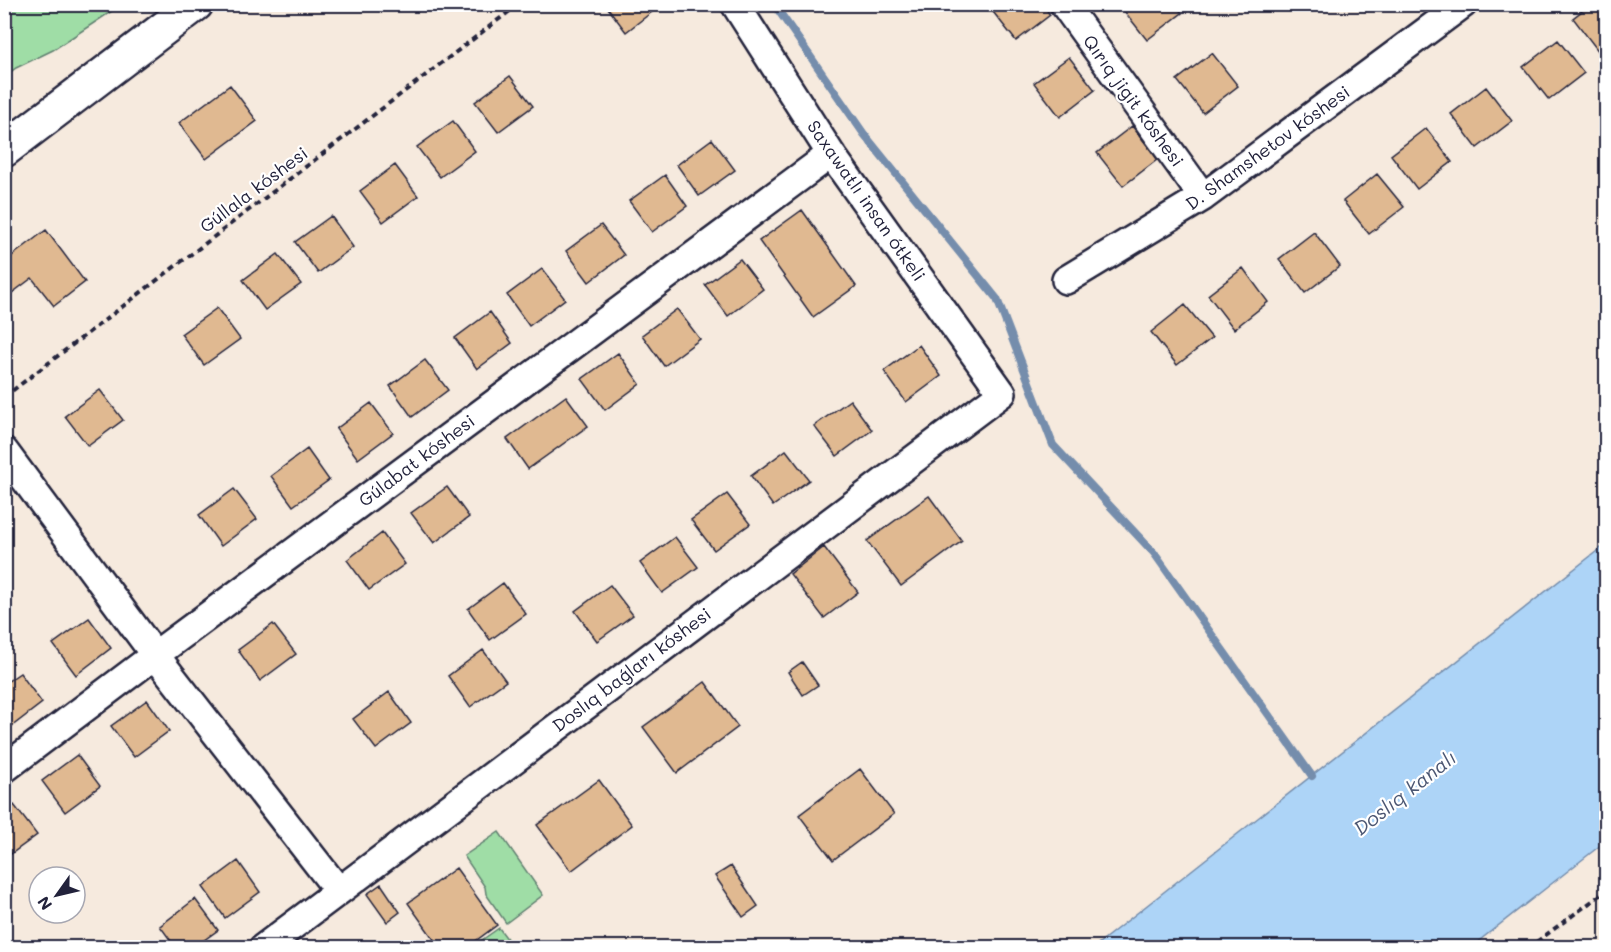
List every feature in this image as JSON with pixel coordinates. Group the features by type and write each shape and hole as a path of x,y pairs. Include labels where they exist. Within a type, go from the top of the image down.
{"main road":[{"path":"4,150 196,4"}],"street":[{"name":"Saxawatlı insan ótkeli","path":"735,4 831,154 1002,393"},
{"name":"Qırıq jigit kóshesi","path":"1064,4 1203,197"},
{"name":"D. Shamshetov kóshesi","path":"1066,280 1203,197 1448,9"},
{"name":"Gúlabat kóshesi","path":"4,769 831,154"},
{"name":"Doslıq baǵları kóshesi","path":"263,948 1002,393"},
{"path":"4,451 155,655 338,890"}],"path":[{"name":"Gúllala kóshesi","path":"4,397 519,4"},
{"path":"1528,948 1606,891"}],"green space":[{"path":"5,4 121,5 53,50 5,76"},
{"path":"499,832 543,895 506,923 464,856"},
{"path":"499,928 511,944 505,947 472,947"}],"water":[{"name":"Doslıq kanalı","path":"1606,544 1606,841 1471,947 1094,947"}],"building":[{"path":"605,4 660,4 661,5 626,32"},
{"path":"995,4 1043,4 1050,15 1016,41 990,8"},
{"path":"1124,4 1175,4 1182,13 1147,40 1121,7"},
{"path":"1591,4 1606,4 1606,46 1599,52 1573,18"},
{"path":"1558,40 1584,73 1549,100 1523,67"},
{"path":"1212,53 1238,86 1203,113 1177,80"},
{"path":"1069,57 1095,90 1060,117 1034,83"},
{"path":"510,76 533,106 498,132 475,102"},
{"path":"230,85 257,121 206,159 179,123"},
{"path":"1486,87 1512,121 1477,148 1451,114"},
{"path":"453,121 475,151 440,177 417,147"},
{"path":"1132,126 1158,159 1123,186 1097,153"},
{"path":"1426,128 1452,162 1417,189 1391,155"},
{"path":"712,139 735,170 699,196 677,165"},
{"path":"395,165 418,196 383,222 360,191"},
{"path":"1377,174 1404,207 1369,234 1343,201"},
{"path":"665,175 687,206 652,232 629,201"},
{"path":"802,210 856,286 813,317 759,241"},
{"path":"331,216 353,247 318,273 295,242"},
{"path":"601,225 624,255 589,282 566,251"},
{"path":"46,230 85,282 54,306 32,278 4,299 4,262"},
{"path":"1314,232 1340,266 1305,293 1279,259"},
{"path":"278,254 301,284 265,310 243,280"},
{"path":"740,259 763,289 728,316 705,285"},
{"path":"1243,268 1268,302 1234,329 1208,295"},
{"path":"542,269 565,299 529,326 507,295"},
{"path":"1185,305 1212,338 1177,365 1151,332"},
{"path":"217,308 240,339 204,365 181,334"},
{"path":"677,309 700,339 664,366 642,335"},
{"path":"490,312 512,343 477,369 455,338"},
{"path":"919,345 941,376 906,402 884,371"},
{"path":"618,353 640,384 605,410 582,379"},
{"path":"425,360 448,390 412,417 390,386"},
{"path":"100,390 123,420 88,446 65,416"},
{"path":"566,396 588,426 528,469 507,439"},
{"path":"850,400 872,430 837,456 814,426"},
{"path":"371,403 393,433 358,459 336,429"},
{"path":"307,449 329,480 293,506 271,476"},
{"path":"786,450 809,480 773,506 751,476"},
{"path":"447,487 469,517 434,543 411,513"},
{"path":"234,489 257,519 221,546 199,515"},
{"path":"727,494 750,524 714,550 691,520"},
{"path":"929,496 962,541 901,586 867,541"},
{"path":"382,533 405,564 369,590 347,560"},
{"path":"675,537 698,567 662,593 640,563"},
{"path":"824,547 858,592 824,618 790,574"},
{"path":"503,583 526,614 490,640 468,609"},
{"path":"610,585 633,615 597,641 575,611"},
{"path":"89,618 111,648 76,675 53,644"},
{"path":"273,624 296,654 260,681 238,650"},
{"path":"483,650 506,681 470,707 448,676"},
{"path":"802,662 818,685 803,695 788,672"},
{"path":"20,673 42,703 7,730 4,726 4,684"},
{"path":"705,682 738,727 677,773 643,727"},
{"path":"389,692 411,723 376,749 353,719"},
{"path":"147,700 169,731 134,757 111,726"},
{"path":"77,755 100,786 65,812 42,781"},
{"path":"860,769 894,814 833,860 799,815"},
{"path":"599,780 632,825 571,871 537,825"},
{"path":"14,805 37,835 4,859 4,812"},
{"path":"238,861 260,892 225,918 203,887"},
{"path":"731,866 758,906 743,917 715,876"},
{"path":"456,868 497,925 466,948 440,948 408,903"},
{"path":"381,884 400,912 387,922 367,894"},
{"path":"195,899 218,930 193,948 176,948 160,926"}],"waterway":[{"path":"774,4 864,134 997,299 1053,445 1154,553 1312,776"}]}
